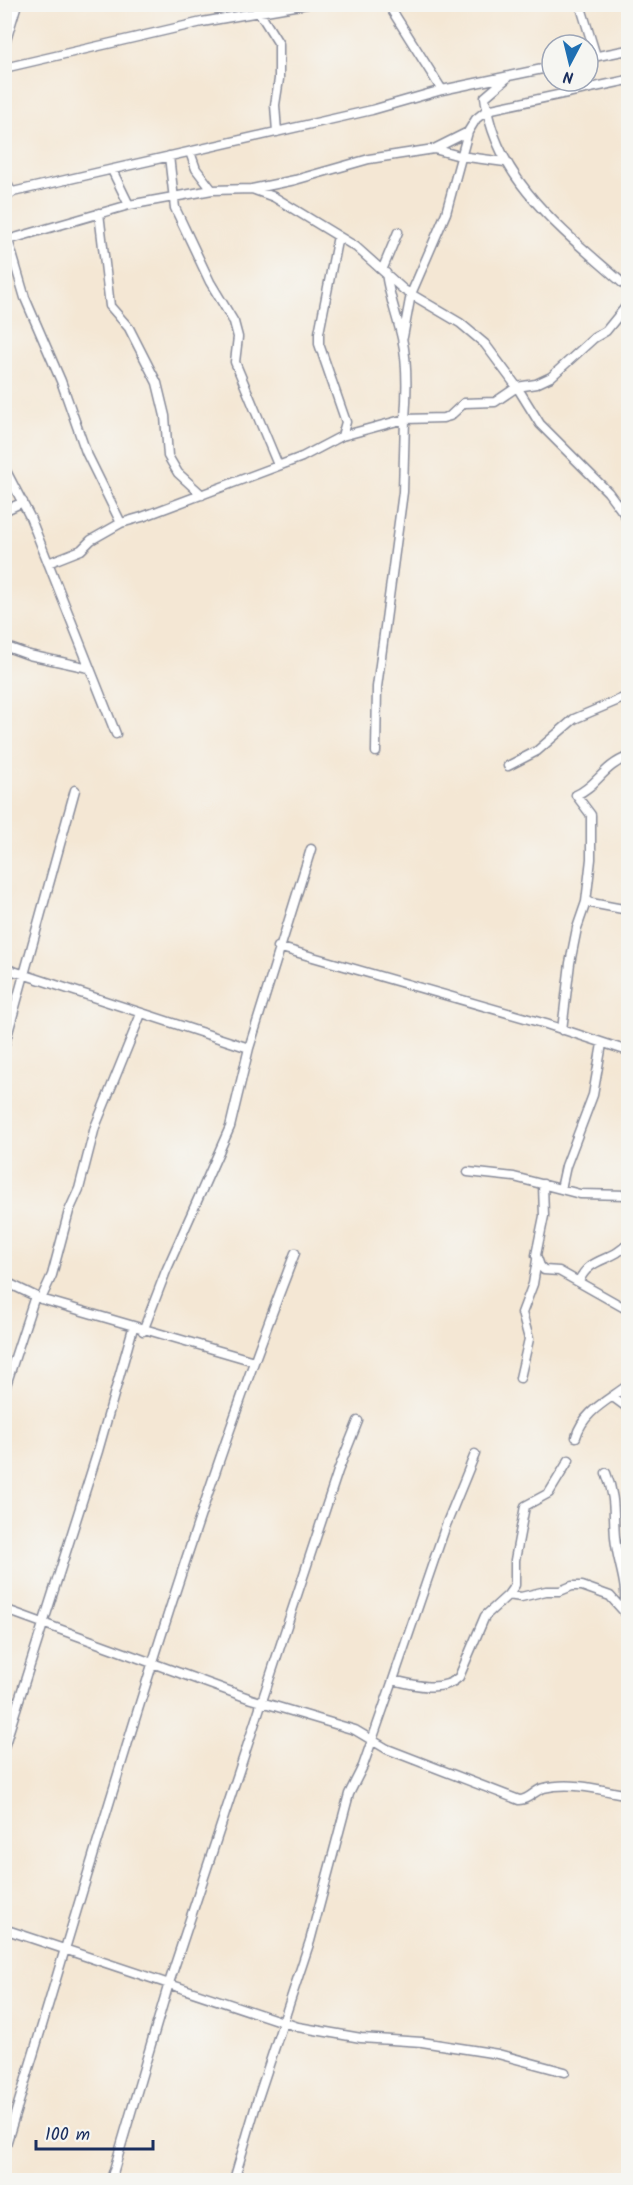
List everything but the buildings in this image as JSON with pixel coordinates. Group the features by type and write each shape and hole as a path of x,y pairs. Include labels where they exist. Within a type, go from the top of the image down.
{"street":[{"path":"4,47 17,4"},
{"path":"4,68 256,8 307,4"},
{"path":"388,4 442,90"},
{"path":"580,4 587,33"},
{"path":"256,8 279,44 279,79 275,105 277,132"},
{"path":"600,55 628,50"},
{"path":"4,178 7,194 277,132 442,90 540,70"},
{"path":"506,78 485,97 487,110 505,162 521,188 628,288"},
{"path":"403,340 411,294 446,213 460,156 468,132 476,119 487,110 628,80"},
{"path":"121,522 86,452 61,381 25,298 6,241 129,205 212,190 252,189 295,180 369,159 434,148 468,132"},
{"path":"434,148 460,156 505,162"},
{"path":"190,152 196,169 212,190"},
{"path":"169,156 178,217 210,282 234,322 238,337 236,362 238,371 278,465"},
{"path":"112,170 129,205"},
{"path":"252,189 274,197 356,246 411,294 460,323 485,345 517,387 540,424 608,492 628,519"},
{"path":"99,213 110,306 129,328 157,383 165,416 168,456 185,480 202,495"},
{"path":"376,752 377,687 403,492 407,385 403,340 384,271 398,232"},
{"path":"338,236 319,333 319,344 346,422 342,436"},
{"path":"48,562 81,550 91,540 121,522 202,495 302,457 342,436 405,419 443,418 450,416 464,403 495,402 517,387 545,381 559,372 594,338 606,331 628,304"},
{"path":"4,467 23,502 116,734"},
{"path":"4,511 23,502"},
{"path":"4,646 29,655 89,668"},
{"path":"508,766 543,747 574,719 628,696"},
{"path":"562,1030 570,963 577,928 586,902 592,820 589,811 576,795 589,787 606,769 628,757"},
{"path":"4,1047 75,790"},
{"path":"143,1331 175,1251 230,1127 249,1048 311,849"},
{"path":"586,902 628,910"},
{"path":"279,947 628,1051"},
{"path":"4,968 249,1048"},
{"path":"4,1391 38,1297 52,1275 69,1211 79,1189 95,1127 123,1053 141,1014"},
{"path":"561,1189 566,1166 593,1095 602,1044"},
{"path":"468,1172 543,1184 591,1195 628,1195"},
{"path":"520,1378 529,1339 522,1313 533,1284 544,1216 543,1184"},
{"path":"579,1281 588,1266 623,1250 628,1243"},
{"path":"4,2151 153,1662 254,1361 296,1253"},
{"path":"537,1259 544,1270 559,1271 628,1310"},
{"path":"4,1281 38,1297 133,1328 254,1361"},
{"path":"4,1747 98,1451 133,1328"},
{"path":"576,1437 579,1427 587,1416 628,1385"},
{"path":"613,1397 628,1408"},
{"path":"111,2181 169,1983 264,1702 338,1471 358,1420"},
{"path":"234,2181 310,1941 349,1794 373,1740 446,1525 475,1454"},
{"path":"393,1680 431,1686 456,1680 485,1616 508,1595 516,1578 515,1560 525,1506 549,1493 569,1460"},
{"path":"606,1473 616,1509 615,1537 626,1585 626,1613"},
{"path":"508,1595 521,1598 560,1591 572,1586 582,1586 603,1592 626,1613"},
{"path":"4,1609 264,1702 355,1730 387,1749 519,1800 526,1799 540,1788 558,1786 591,1788 628,1795"},
{"path":"4,1929 283,2021 340,2035 395,2042 422,2042 498,2054 565,2072"}]}
